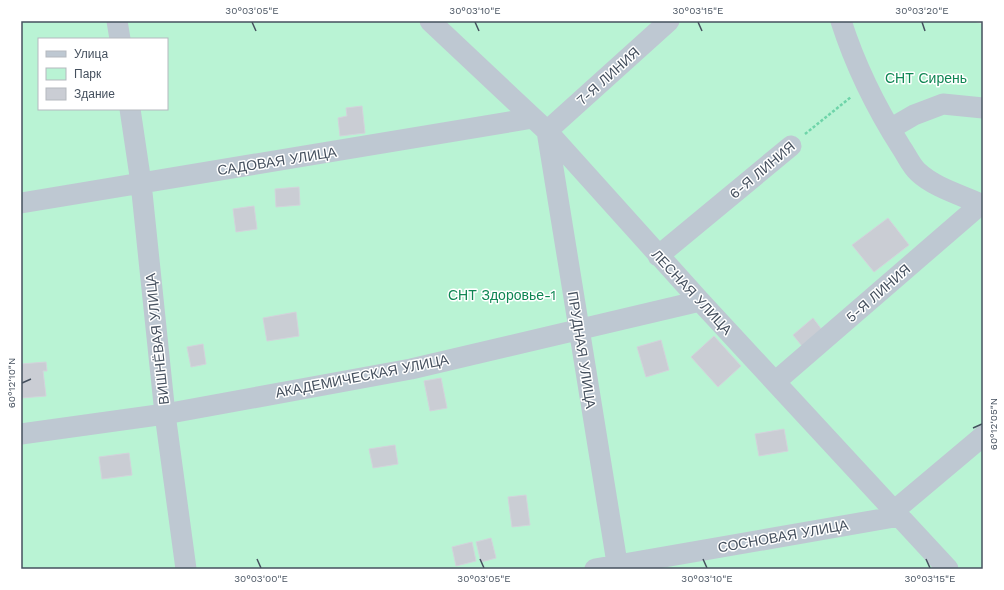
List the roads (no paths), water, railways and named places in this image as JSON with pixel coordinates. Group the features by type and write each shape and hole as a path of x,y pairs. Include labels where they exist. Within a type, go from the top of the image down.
{"street":[{"path":"117,21 120,38"},
{"name":"ЛЕСНАЯ УЛИЦА","path":"430,21 540,125 658,256 898,513 948,569"},
{"name":"7-Я ЛИНИЯ","path":"540,125 669,21"},
{"path":"841,21 850,50 865,85 917,172 938,185 982,204"},
{"path":"890,129 914,115 943,104 983,108"},
{"name":"ВИШНЁВАЯ УЛИЦА","path":"130,110 141,184 165,414 186,569"},
{"name":"САДОВАЯ УЛИЦА","path":"21,203 540,125"},
{"name":"ПРУДНАЯ УЛИЦА","path":"540,125 578,328 618,567"},
{"name":"6-Я ЛИНИЯ","path":"658,256 791,146"},
{"name":"5-Я ЛИНИЯ","path":"775,382 982,204"},
{"name":"АКАДЕМИЧЕСКАЯ УЛИЦА","path":"21,434 165,414 411,369 578,328 700,301"},
{"path":"898,513 983,436"},
{"name":"СОСНОВАЯ УЛИЦА","path":"595,569 618,567 898,513"}],"park label":[{"name":"СНТ Сирень","path":"926,78"},
{"name":"СНТ Здоровье-1","path":"502,295"}]}
